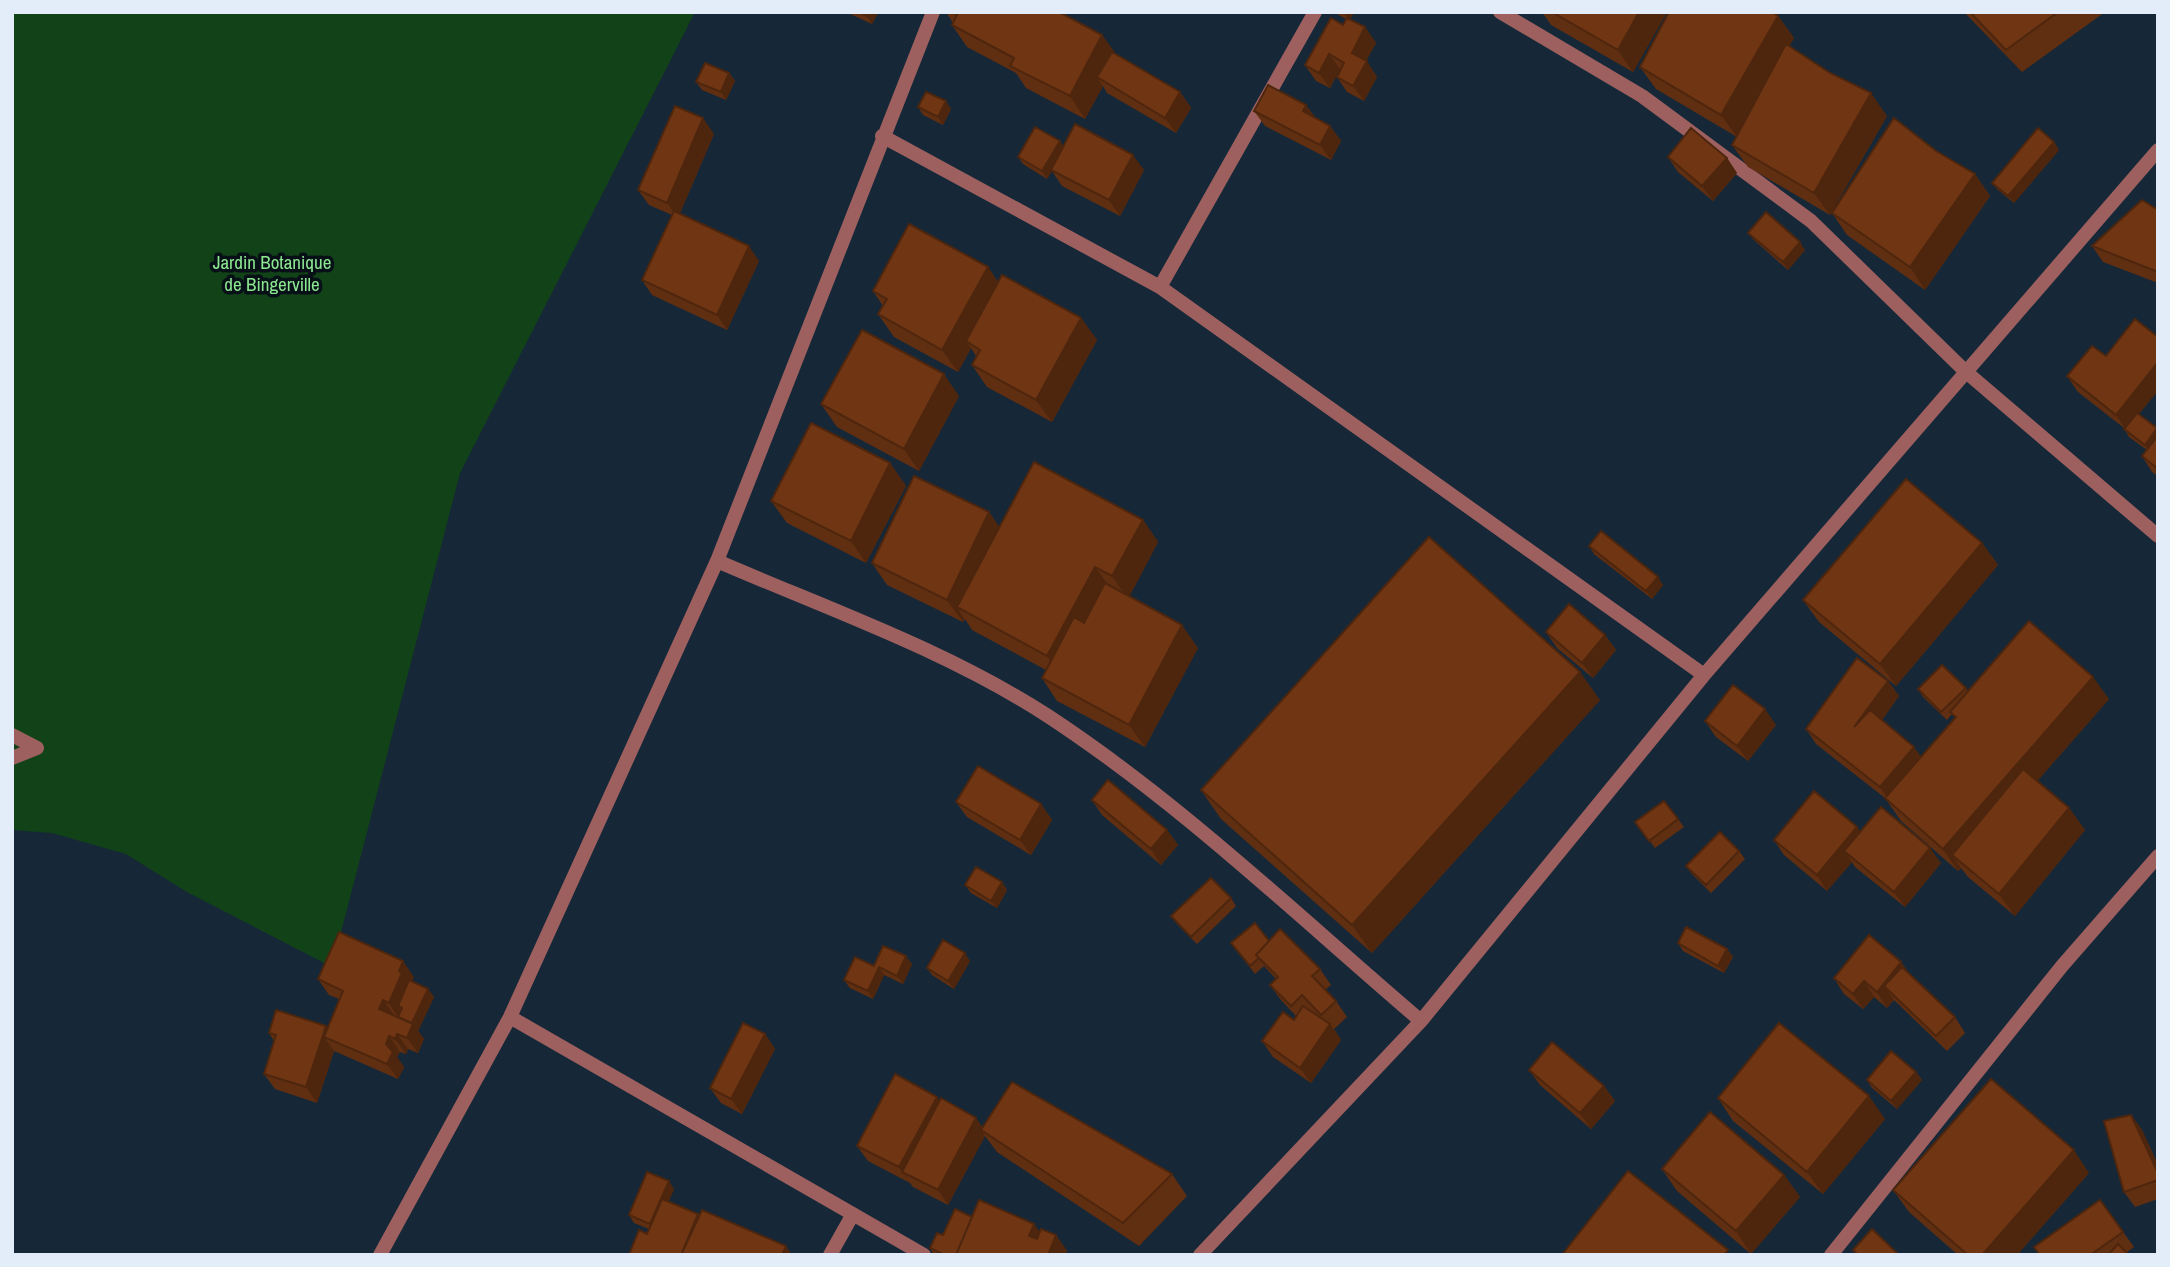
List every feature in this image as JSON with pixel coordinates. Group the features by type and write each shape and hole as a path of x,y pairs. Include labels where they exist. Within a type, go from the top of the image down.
{"street":[{"path":"380,1255 510,1017 717,561 933,12"},
{"path":"1160,287 1315,12"},
{"path":"1500,12 1642,96 1811,221 1965,371 2158,536"},
{"path":"882,136 1160,287 1704,675"},
{"path":"1200,1255 1421,1021 1704,675 2158,150"},
{"path":"717,561 953,663 1047,716 1152,791 1421,1021"},
{"path":"12,735 37,748 12,758"},
{"path":"1831,1255 2062,966 2158,856"},
{"path":"510,1017 924,1255"},
{"path":"830,1255 853,1214"}],"green space":[{"name":"Jardin Botanique de Bingerville","path":"12,12 695,12 460,473 332,967 187,892 126,854 52,833 12,830"}],"building":[{"path":"952,12 1059,12 1102,35 1070,96 1010,66 1014,58 952,25 957,15"},
{"path":"1552,12 1639,12 1618,50"},
{"path":"1669,12 1772,12 1778,16 1721,115 1640,67"},
{"path":"1970,12 2058,12 2006,50"},
{"path":"1331,18 1343,25 1347,18 1365,27 1352,53 1367,61 1353,86 1337,77 1344,63 1329,54 1319,73 1305,65"},
{"path":"1786,44 1830,73 1871,93 1814,193 1732,145"},
{"path":"1112,52 1180,92 1165,118 1097,77"},
{"path":"705,63 729,73 721,92 696,82"},
{"path":"1268,85 1306,105 1303,111 1330,126 1320,145 1254,111"},
{"path":"926,92 946,101 938,117 918,107"},
{"path":"675,106 703,118 667,203 638,190"},
{"path":"1894,118 1936,151 1975,174 1910,267 1832,213"},
{"path":"1075,124 1133,155 1109,200 1051,170"},
{"path":"1035,127 1060,141 1042,171 1018,157"},
{"path":"1691,128 1727,158 1702,186 1668,157"},
{"path":"2038,128 2054,142 2008,196 1992,183"},
{"path":"2142,200 2158,210 2158,272 2092,246"},
{"path":"674,211 749,246 717,315 642,280"},
{"path":"1766,212 1800,242 1783,262 1748,233"},
{"path":"909,224 988,267 942,350 878,314 887,299 873,291"},
{"path":"1002,275 1081,318 1036,400 972,365 980,350 966,341"},
{"path":"2135,319 2158,337 2158,362 2116,415 2067,376 2092,346 2106,356"},
{"path":"862,330 944,374 904,449 821,404"},
{"path":"2137,413 2157,428 2145,445 2124,429"},
{"path":"811,423 890,463 851,541 771,501"},
{"path":"2158,436 2158,469 2142,456"},
{"path":"1034,462 1143,520 1112,576 1095,567 1047,656 957,607"},
{"path":"914,476 989,512 947,600 872,563"},
{"path":"1906,479 1982,543 1880,664 1803,600"},
{"path":"1601,531 1658,577 1646,591 1589,546"},
{"path":"1429,537 1580,672 1352,925 1201,790"},
{"path":"1105,583 1182,625 1129,725 1042,678 1074,617 1084,623"},
{"path":"1569,604 1605,635 1582,663 1546,632"},
{"path":"2029,621 2093,677 1943,849 1885,798 1956,717 1950,712"},
{"path":"1857,658 1888,681 1854,727 1870,710 1914,747 1880,787 1806,729"},
{"path":"1942,665 1966,688 1941,712 1918,689"},
{"path":"1733,685 1765,709 1737,746 1705,721"},
{"path":"978,766 1041,804 1020,840 956,802"},
{"path":"2023,769 2069,808 1999,894 1952,855"},
{"path":"1108,780 1167,830 1151,849 1092,800"},
{"path":"1814,791 1857,827 1817,875 1774,840"},
{"path":"1664,801 1678,819 1649,841 1635,822"},
{"path":"1881,807 1930,848 1894,892 1844,851"},
{"path":"1720,832 1739,851 1706,885 1686,866"},
{"path":"976,867 1002,882 991,901 965,885"},
{"path":"1211,878 1231,898 1191,937 1171,916"},
{"path":"1255,923 1269,941 1256,955 1259,958 1250,966 1231,943"},
{"path":"1686,927 1727,949 1718,966 1678,943"},
{"path":"1280,929 1320,969 1312,976 1336,1001 1321,1015 1302,995 1291,1006 1270,985 1278,977 1256,955"},
{"path":"339,932 403,961 399,971 402,973 389,1003 383,1000 379,1009 413,1024 407,1038 397,1034 395,1039 389,1036 386,1044 393,1052 387,1064 324,1037 343,991 318,979"},
{"path":"1869,935 1901,962 1877,992 1864,981 1853,994 1834,978"},
{"path":"943,940 965,953 948,981 927,968"},
{"path":"883,946 906,956 897,976 879,967 868,991 844,980 855,957 874,966"},
{"path":"1902,967 1955,1017 1936,1036 1884,986"},
{"path":"409,980 428,989 412,1023 398,1017 402,1008 398,1006"},
{"path":"1303,1006 1330,1024 1300,1068 1262,1041 1283,1012 1294,1020"},
{"path":"276,1010 326,1026 306,1087 264,1074 276,1035 269,1033"},
{"path":"743,1023 765,1034 731,1099 710,1088"},
{"path":"1779,1023 1869,1096 1807,1172 1718,1098"},
{"path":"1552,1042 1604,1086 1580,1113 1529,1070"},
{"path":"1891,1051 1916,1072 1891,1101 1867,1080"},
{"path":"895,1074 937,1097 899,1167 857,1146"},
{"path":"1991,1079 2074,1150 1982,1255 1968,1255 1893,1190"},
{"path":"1012,1082 1172,1174 1123,1223 981,1130"},
{"path":"941,1098 976,1118 938,1190 902,1172"},
{"path":"1710,1112 1784,1175 1736,1231 1662,1169"},
{"path":"2131,1115 2158,1173 2158,1180 2124,1192 2104,1121"},
{"path":"1628,1171 1728,1250 1724,1255 1562,1255"},
{"path":"647,1172 669,1181 650,1224 629,1215"},
{"path":"662,1199 698,1214 682,1253 702,1210 786,1246 782,1255 629,1255 639,1230 647,1234"},
{"path":"979,1200 1034,1224 1029,1236 1037,1239 1041,1229 1056,1235 1048,1255 956,1255"},
{"path":"2100,1200 2123,1232 2090,1255 2040,1255 2034,1247"},
{"path":"955,1209 972,1217 956,1255 945,1255 930,1248 937,1233 943,1235"},
{"path":"1872,1229 1899,1255 1858,1255 1853,1250"},
{"path":"2118,1244 2129,1255 2108,1255"}]}
